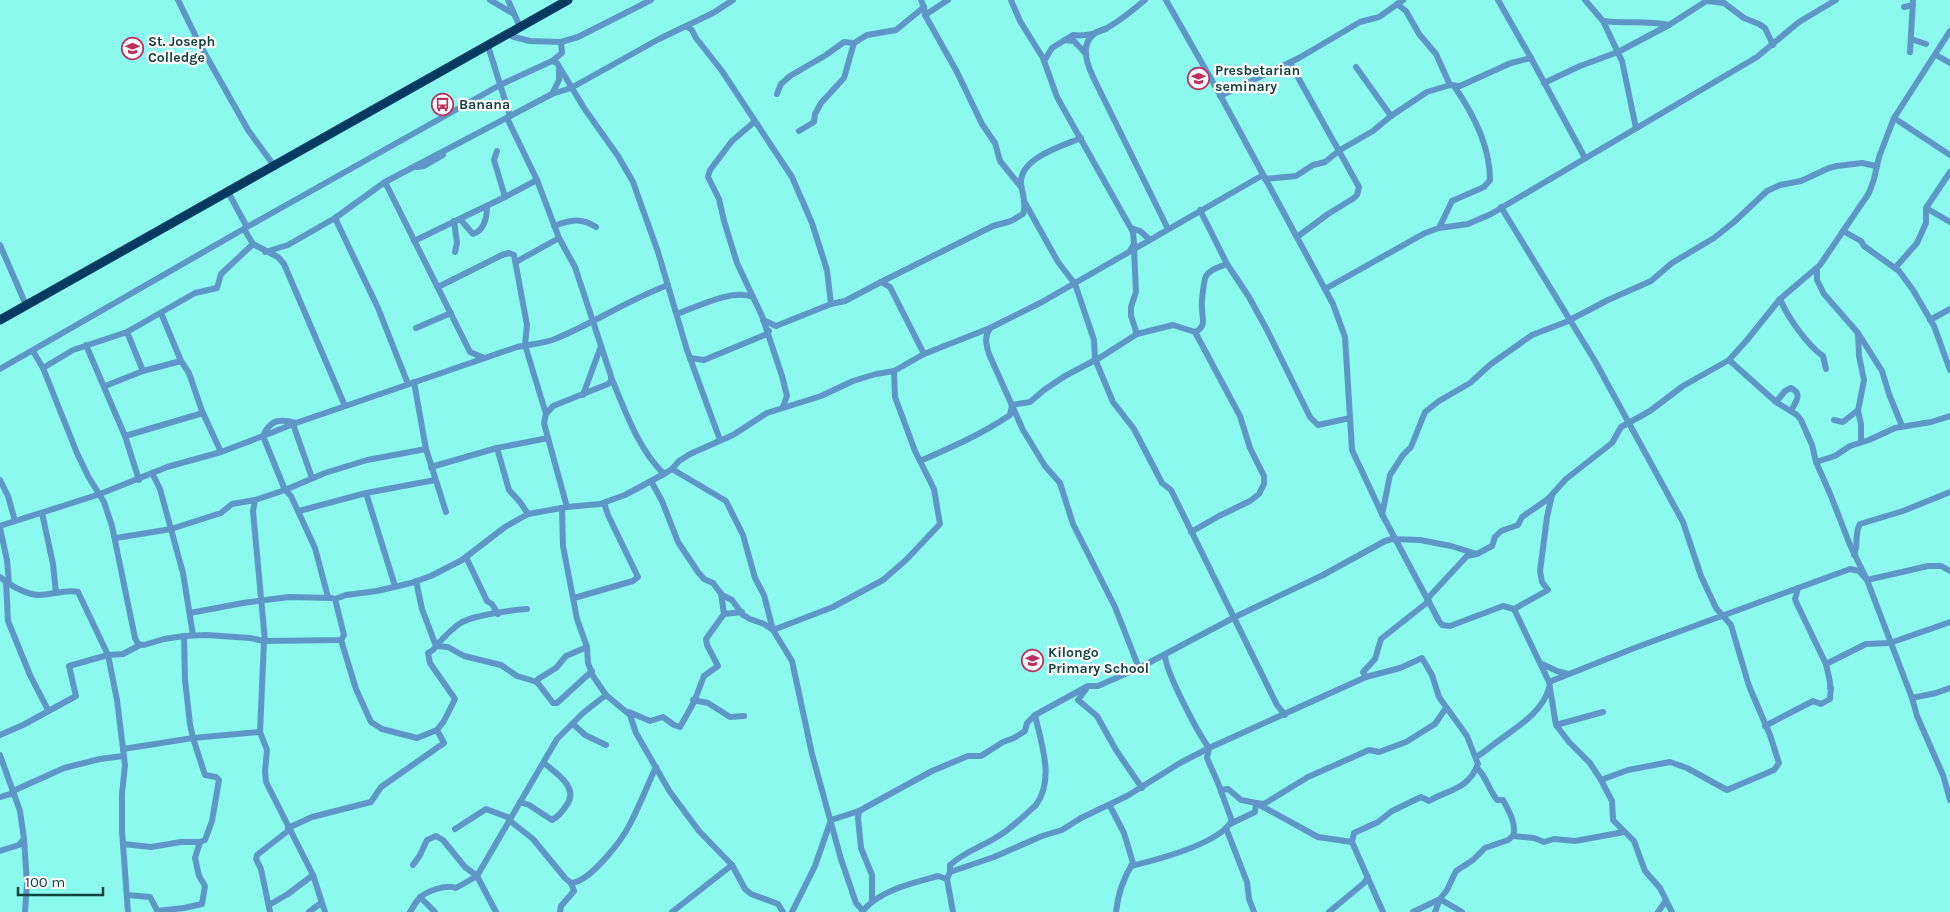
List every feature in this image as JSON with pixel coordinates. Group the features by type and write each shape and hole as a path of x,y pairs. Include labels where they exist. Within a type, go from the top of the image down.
{"highway":[{"path":"0,320 568,0"}],"street":[{"path":"178,0 199,43 248,130 274,167"},
{"path":"490,0 514,14"},
{"path":"508,0 520,27"},
{"path":"508,34 530,41 561,42 578,37 651,0"},
{"path":"265,252 288,245 335,218 385,182 552,94 571,88 659,39 687,27 733,0"},
{"path":"921,0 982,124 995,143 1000,161 1022,188"},
{"path":"777,94 781,84 790,76 844,42 854,43 867,35 896,30 925,11 948,0"},
{"path":"1011,0 1020,21 1044,61 1057,97 1131,228 1135,239 1132,251 1136,292 1130,307 1137,334"},
{"path":"1086,54 1094,34 1116,23 1145,0"},
{"path":"1166,0 1325,289 1345,337 1352,450 1382,514 1442,625 1451,625 1503,606 1514,609 1548,590 1542,582 1540,571 1552,494"},
{"path":"1498,0 1585,158"},
{"path":"1585,0 1603,21 1624,67 1628,96 1636,128"},
{"path":"1544,83 1580,66 1618,52 1669,25 1707,0 1723,2 1744,18 1765,28 1773,45"},
{"path":"1325,289 1415,238 1439,228 1468,224 1502,208 1757,57 1799,22 1836,0"},
{"path":"1220,96 1290,63 1360,22 1378,16 1400,2 1420,34 1436,54 1484,141 1488,154 1490,180 1484,187 1452,202 1439,228"},
{"path":"1904,7 1913,2"},
{"path":"1910,52 1913,2"},
{"path":"694,32 698,21"},
{"path":"1603,21 1637,21 1669,25"},
{"path":"687,27 694,32 696,38 722,71 777,152 798,190 812,223 827,270 831,304"},
{"path":"1044,61 1052,48 1073,35 1083,36 1106,29"},
{"path":"1366,677 1363,672 1375,659 1381,640 1429,599 1450,572 1467,556 1477,554 1492,546 1495,537 1501,531 1518,525 1522,518 1538,508 1566,479 1612,443 1621,427 1650,411 1683,386 1729,360 1780,299 1817,269 1828,256 1869,193 1876,166 1894,118 1949,33"},
{"path":"1911,39 1926,44"},
{"path":"1065,40 1074,41 1086,54 1093,77 1168,229"},
{"path":"0,370 245,228 500,85 552,61 562,53 561,42"},
{"path":"1034,42 1042,47 1052,48"},
{"path":"799,131 814,122 815,114 821,103 844,78 854,43"},
{"path":"488,46 508,117 537,180 559,238 575,267 611,376 640,441 652,461 664,474"},
{"path":"1936,55 1950,63"},
{"path":"190,613 289,597 328,597 336,599 346,595 416,581 452,566 506,527 528,514 604,503 653,481 672,469 684,457 733,435 761,416 783,407 821,396 876,374 894,371 924,354 990,328 1075,284 1200,210 1264,177 1296,176 1313,165 1327,161 1340,150 1372,132 1391,116 1426,92 1452,85 1460,86 1511,63 1531,58"},
{"path":"552,61 557,63 558,68 618,156 633,182 668,285 690,358 720,440"},
{"path":"1290,63 1359,187 1358,195 1297,237"},
{"path":"1356,67 1391,116"},
{"path":"552,94 559,80 558,68"},
{"path":"1894,118 1950,154"},
{"path":"754,120 732,141 710,170 708,177 719,199 737,263 763,320 782,376 787,396 783,407"},
{"path":"690,358 704,360 767,334 776,326 831,304 845,301 993,226 1018,218 1023,214 1024,201 1021,180 1024,172 1035,158 1081,138"},
{"path":"497,151 494,160 506,198"},
{"path":"1382,514 1390,475 1403,455 1411,447 1425,412 1439,401 1470,383 1491,364 1532,335 1569,320 1650,281 1672,263 1714,238 1767,191 1780,185 1801,181 1837,166 1862,163 1876,166"},
{"path":"1895,268 1917,243 1926,223 1926,208 1950,172"},
{"path":"414,241 506,198 537,180"},
{"path":"385,182 470,352 467,366"},
{"path":"228,192 253,244 265,252 278,257 284,264 345,406"},
{"path":"1024,201 1058,262 1075,284 1094,340 1095,359 1113,402 1134,429 1162,483 1171,490 1277,705 1286,715"},
{"path":"457,220 475,234 483,227 487,206"},
{"path":"1502,208 1590,352 1683,522 1701,576 1722,616 1731,625 1749,686 1779,763 1774,770 1729,790 1720,788 1687,768 1670,762 1628,770 1601,780"},
{"path":"1926,208 1950,222"},
{"path":"1200,210 1227,264 1249,297 1267,330 1313,422 1318,425 1350,418"},
{"path":"335,218 411,383 426,449 446,512"},
{"path":"554,226 577,219 596,227"},
{"path":"455,252 458,244 457,220"},
{"path":"1131,228 1149,239"},
{"path":"1843,232 1861,241 1864,246 1899,271 1913,290 1930,320 1942,344 1950,369"},
{"path":"516,262 559,238"},
{"path":"43,368 86,345 127,332 195,293 217,288 221,274 253,244"},
{"path":"0,245 26,305"},
{"path":"438,287 502,255 509,252 513,254 528,325 525,345 546,414"},
{"path":"1195,332 1200,329 1203,323 1202,308 1206,276 1227,264"},
{"path":"1817,269 1817,280 1824,294 1858,333 1882,371 1888,394 1902,426"},
{"path":"890,287 892,276"},
{"path":"880,282 890,287 924,354"},
{"path":"48,710 30,675 8,621 3,591 8,583 7,560 0,527 100,494 139,480 152,473 221,452 263,436 268,426 275,421 295,423 525,345 552,340 593,321 633,298 668,285"},
{"path":"677,314 704,303 740,294 753,297"},
{"path":"1780,299 1799,331 1812,347 1823,356 1826,369"},
{"path":"1930,320 1950,310"},
{"path":"161,313 221,452"},
{"path":"416,328 451,313"},
{"path":"763,320 776,326"},
{"path":"1012,405 1030,402 1044,390 1095,359 1102,357 1137,334 1173,325 1195,332 1240,416 1250,448 1264,476 1264,484 1259,494 1250,501 1191,532"},
{"path":"990,328 986,336 986,342 1023,430 1045,466 1060,483 1073,524 1115,607 1140,668"},
{"path":"127,332 143,371"},
{"path":"1858,333 1859,356 1864,380 1858,410 1862,442"},
{"path":"583,395 601,344"},
{"path":"86,345 125,436 139,480"},
{"path":"33,351 43,368 78,453 104,502 116,538 136,642 140,645"},
{"path":"470,352 486,358"},
{"path":"1729,360 1776,402 1801,420 1812,445 1816,462 1867,580 1912,698 1917,716 1940,769 1950,800"},
{"path":"104,386 143,371 181,361"},
{"path":"773,630 833,607 883,580 938,528 940,522 937,500 930,480 907,432 895,397 894,371"},
{"path":"611,376 611,381 608,384 553,406 546,414 544,423 564,508 563,546 577,618 587,647 588,663 606,695 628,712 650,722 663,717 678,727 681,725 704,676 718,666 707,645 706,639 724,614 721,593"},
{"path":"1776,402 1787,390 1790,388 1794,390 1798,394 1798,398 1791,411"},
{"path":"920,461 961,444 998,423 1010,414 1012,405"},
{"path":"1834,420 1843,422 1858,410"},
{"path":"125,436 203,413"},
{"path":"1816,462 1835,456 1850,446 1902,426 1932,422 1950,416"},
{"path":"295,423 312,478"},
{"path":"263,436 285,490 291,496 299,511 315,548 328,597"},
{"path":"432,467 497,448 548,438"},
{"path":"497,448 509,490 528,514"},
{"path":"116,538 170,529 221,513 232,504 255,500 312,478 367,460 426,449"},
{"path":"652,461 653,481 682,549 702,576 732,600 742,612 750,619 764,624 773,630"},
{"path":"672,469 726,501 743,535 755,578 764,595 773,630 792,661 812,754 846,877 856,903 863,912 872,900 924,880 938,876 948,876 1042,836 1062,830 1080,818 1142,788 1180,763 1209,748 1286,715 1366,677 1400,668 1422,658 1432,675 1438,697 1467,736 1478,760 1477,768 1469,779 1453,791 1440,794 1429,801 1421,797 1399,807 1378,822 1357,831 1352,836 1352,842 1383,912"},
{"path":"152,473 160,489 183,573 193,635"},
{"path":"0,480 8,496 15,521"},
{"path":"299,511 366,493 435,480"},
{"path":"1850,568 1858,543 1858,527 1860,524 1903,511 1950,492"},
{"path":"366,493 395,586"},
{"path":"255,500 253,511 265,641 260,732 267,750 266,782 313,875 325,912"},
{"path":"574,598 633,581 638,577 604,503"},
{"path":"42,513 53,564 56,593"},
{"path":"792,912 815,866 831,820 859,811 932,771 968,756 981,756 1025,731 1027,722 1035,715 1088,686 1098,686 1140,668 1235,617 1323,575 1385,541 1395,539 1420,540 1451,546 1477,554"},
{"path":"466,557 488,601 498,614"},
{"path":"1867,580 1928,566 1941,566 1950,571"},
{"path":"1476,757 1527,721 1544,701 1550,685 1569,674 1850,568 1859,571 1867,580"},
{"path":"0,577 8,583 32,594 74,591 81,594 108,655 125,765 122,794 123,844 128,912"},
{"path":"416,581 422,609 436,646"},
{"path":"1795,599 1798,588"},
{"path":"1765,726 1813,701 1821,704 1830,698 1831,688 1826,664 1795,599 1786,592"},
{"path":"336,599 344,635 341,640 356,690 371,722 382,730 418,738 437,730 444,722 455,699 430,663 428,653 453,628 463,622 507,610 527,609"},
{"path":"1514,609 1550,685 1556,724 1568,742 1590,763 1601,780 1612,801 1613,820 1634,841 1645,872 1660,888 1665,902 1672,912"},
{"path":"724,614 742,612"},
{"path":"1826,664 1866,644 1890,643 1950,622"},
{"path":"0,735 23,726 48,710 76,696 69,666 108,655 123,654 140,645 193,635 265,641 341,640"},
{"path":"123,844 151,847 181,842 200,842 206,840 212,821 219,780 216,777 205,775 193,738 185,680 184,636"},
{"path":"436,646 448,647 464,656 501,665 517,676 537,682 553,703 557,703 592,671"},
{"path":"537,682 538,678 556,668 564,657 587,647"},
{"path":"1165,655 1165,662 1170,677 1209,748 1207,758 1232,820 1228,826"},
{"path":"1541,663 1557,671 1569,674"},
{"path":"1088,686 1078,700 1097,716 1116,750 1142,788"},
{"path":"1912,698 1950,688"},
{"path":"410,912 420,897 444,886 456,888 477,876 557,739 583,713 606,695"},
{"path":"693,700 708,703 730,717 744,716"},
{"path":"1221,790 1228,789 1241,800 1264,804 1308,777 1369,750 1379,752 1400,745 1435,724 1446,708"},
{"path":"628,712 632,718 636,733 674,799 699,831 732,865 748,891 778,904 783,912"},
{"path":"1556,724 1603,712"},
{"path":"953,912 948,876 950,866 974,848 1006,831 1040,800 1046,773 1035,715"},
{"path":"573,724 585,735 606,745"},
{"path":"313,875 270,909 261,869 256,859 257,855 288,828 312,818 371,802 381,788 444,742 437,730"},
{"path":"0,798 64,768 123,752 193,738 260,732"},
{"path":"0,755 20,811 27,884 25,912"},
{"path":"520,802 529,805 552,820 568,804 571,797 567,784 544,763"},
{"path":"571,883 578,882 597,866 626,831 656,767"},
{"path":"1477,768 1484,776 1485,782 1497,800 1503,800 1514,826 1513,836"},
{"path":"1131,866 1158,859 1204,842 1228,826 1255,812 1256,803"},
{"path":"1256,803 1318,838 1352,842"},
{"path":"1111,804 1110,806 1124,833 1133,863 1120,890 1116,912"},
{"path":"455,829 486,809 509,819 532,838 571,883 574,891 561,906 560,912"},
{"path":"859,811 861,851 872,878 872,900"},
{"path":"1228,826 1247,882 1248,899 1254,912"},
{"path":"1435,912 1456,871 1473,860 1488,846 1508,840 1513,836 1534,838 1544,842 1554,839 1575,841 1624,832"},
{"path":"413,865 420,855 424,843 430,837 436,836 443,840 466,867 477,876 496,912"},
{"path":"0,851 19,846 24,839"},
{"path":"127,896 150,897 158,911 202,904 204,886 194,858 200,842"},
{"path":"672,912 732,865"},
{"path":"1329,912 1364,883 1368,877"},
{"path":"420,897 435,912"},
{"path":"1413,912 1440,899"},
{"path":"1440,899 1462,912"},
{"path":"1658,912 1665,902"},
{"path":"309,912 321,903"}],"place":[{"name":"St. Joseph Colledge","path":"132,49"},
{"name":"Presbetarian seminary","path":"1199,78"},
{"name":"Banana","path":"443,104"},
{"name":"Kilongo Primary School","path":"1032,660"}]}
